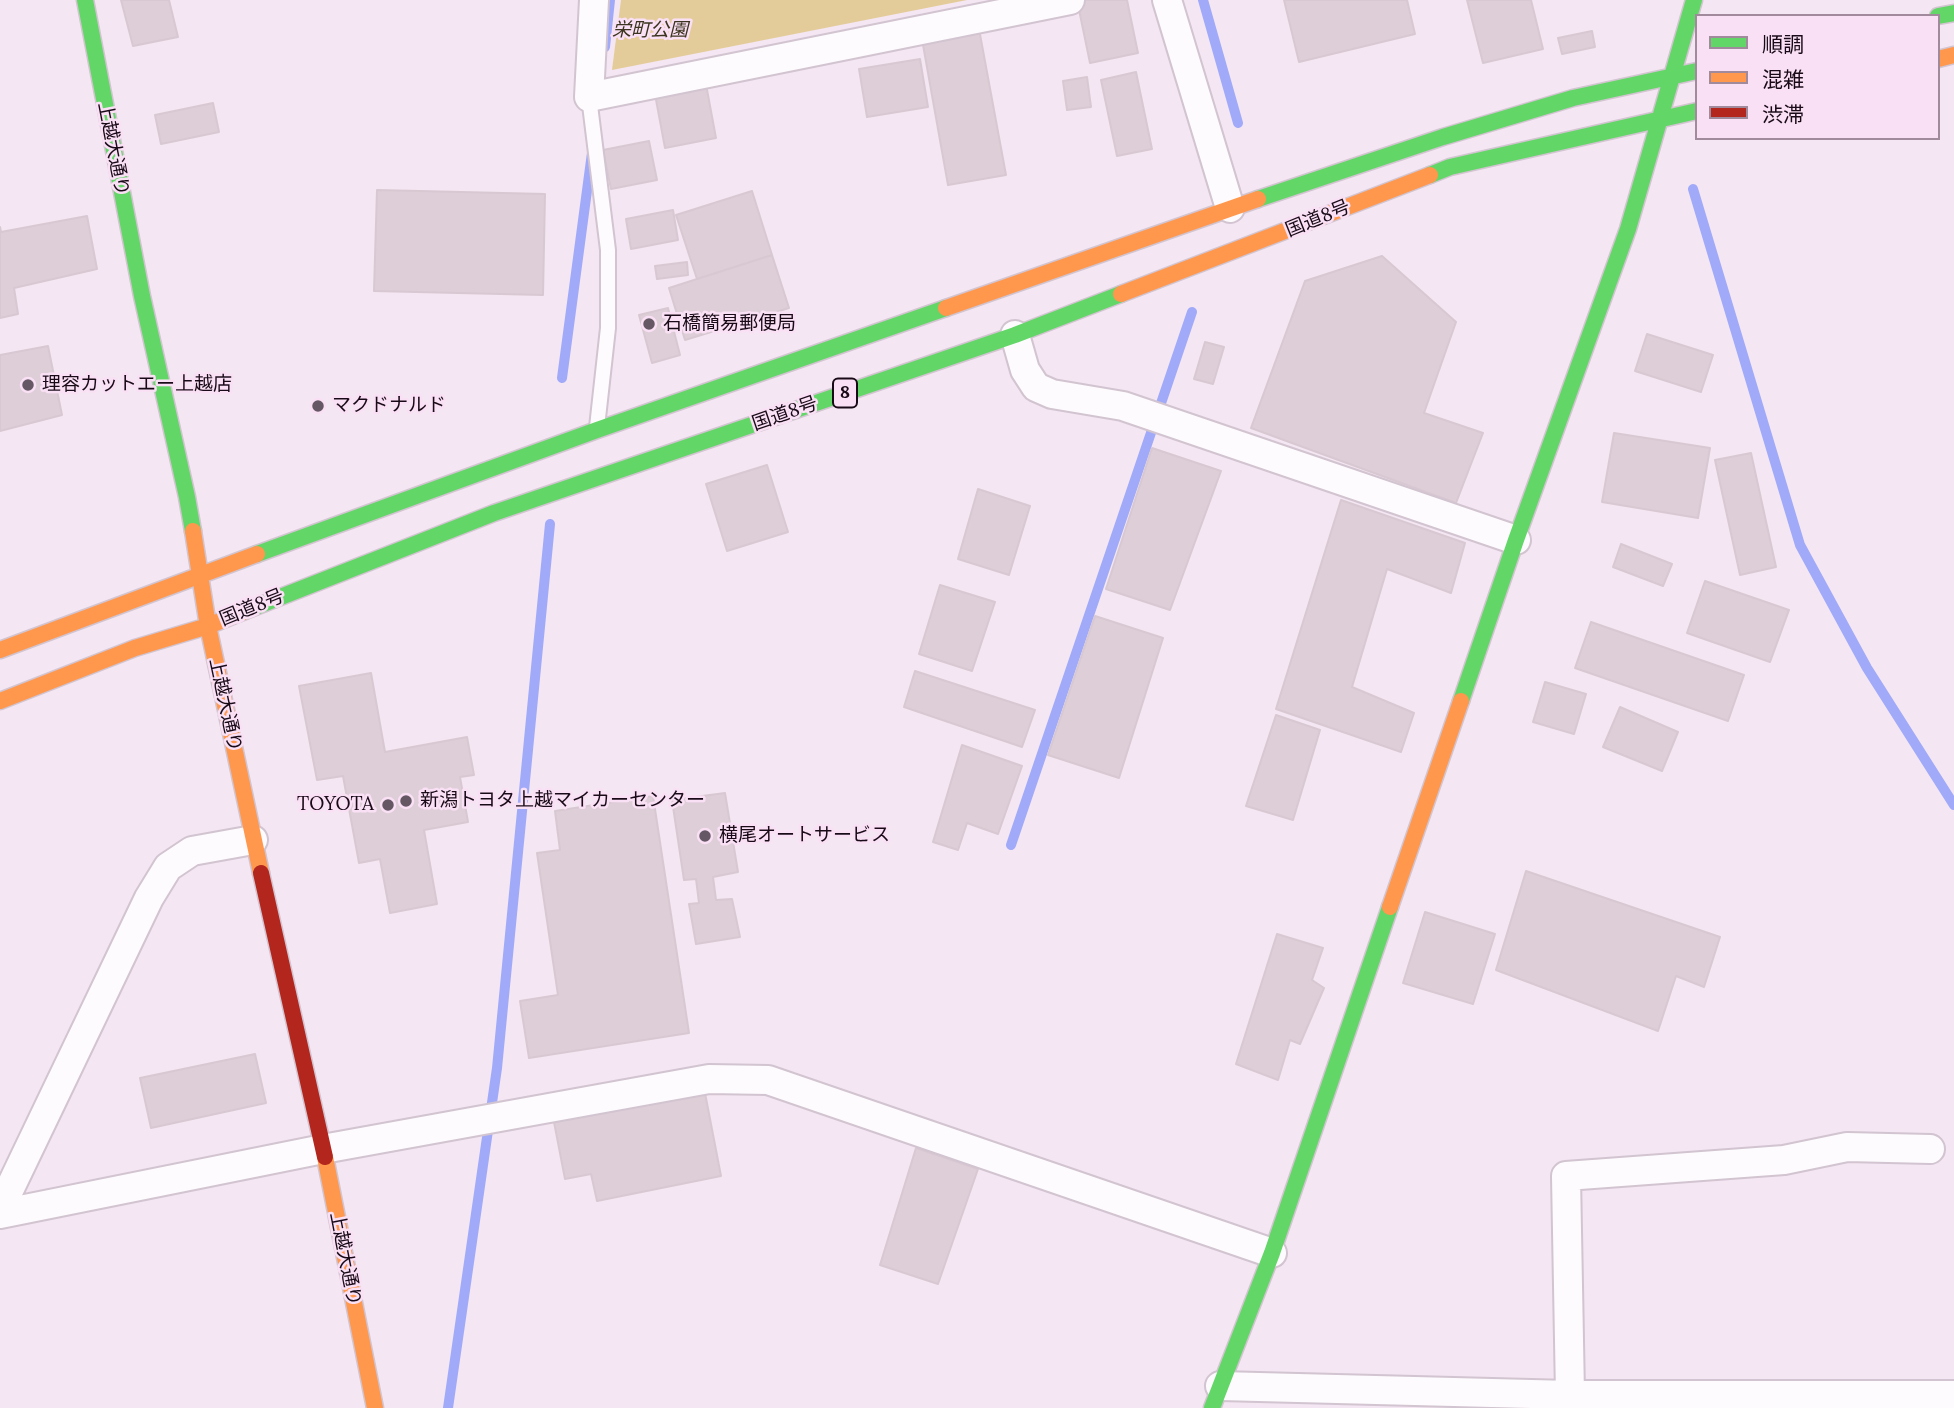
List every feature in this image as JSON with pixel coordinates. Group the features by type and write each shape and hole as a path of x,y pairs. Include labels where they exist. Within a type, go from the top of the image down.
{"main road":[{"name":"上越大通り","path":"85,0 129,228 187,497 208,626 323,1150 375,1408"},
{"path":"1216,1397 1272,1253 1517,540 1628,229 1694,0"},
{"name":"国道8号","path":"0,650 597,430 1230,208 1443,137 1573,98 1695,72"},
{"name":"国道8号","path":"0,701 135,648 208,626 495,513 1015,335 1450,167 1695,111"}],"street":[{"path":"594,0 589,97 1070,0"},
{"path":"1167,0 1230,208"},
{"path":"1015,335 1025,370 1036,387 1052,394 1123,406 1517,540"},
{"path":"0,1211 149,898 168,867 192,851 253,840"},
{"path":"0,1211 709,1079 768,1080 1272,1253"},
{"path":"1570,1395 1566,1176 1784,1160 1847,1147 1930,1149"},
{"path":"1216,1397 1954,1395"}],"lane":[{"path":"589,97 608,250 608,328 597,430"}],"green space":[{"name":"栄町公園","path":"621,0 967,0 612,70"}],"building":[{"path":"121,0 169,0 178,37 133,46"},
{"path":"1077,0 1127,0 1138,53 1090,63"},
{"path":"1284,0 1407,0 1415,34 1299,62"},
{"path":"1467,0 1531,0 1543,49 1483,63"},
{"path":"977,18 1006,175 948,185 920,28"},
{"path":"1592,31 1595,47 1562,54 1558,38"},
{"path":"920,59 928,107 867,117 859,69"},
{"path":"1136,72 1152,149 1117,156 1101,80"},
{"path":"1087,77 1091,107 1067,110 1063,81"},
{"path":"705,79 716,138 665,148 654,89"},
{"path":"213,103 219,132 161,144 155,115"},
{"path":"649,141 657,180 611,189 603,150"},
{"path":"377,190 545,194 543,295 374,291"},
{"path":"752,191 772,255 697,279 676,215"},
{"path":"673,210 678,240 631,249 626,219"},
{"path":"87,216 97,269 14,288 18,314 0,318 0,227 1,232"},
{"path":"772,255 789,308 685,340 669,288"},
{"path":"1382,256 1456,322 1424,413 1483,433 1456,503 1251,428 1305,281"},
{"path":"687,262 688,275 657,279 655,266"},
{"path":"668,308 680,355 652,363 639,315"},
{"path":"1647,334 1713,355 1701,392 1635,371"},
{"path":"1205,342 1224,347 1213,384 1194,379"},
{"name":"理容カットエー上越店","path":"48,346 62,415 0,431 0,355"},
{"path":"1614,433 1710,448 1698,518 1602,502"},
{"path":"1152,448 1221,471 1170,610 1106,589"},
{"path":"1751,453 1776,567 1740,575 1715,460"},
{"path":"767,465 788,532 727,551 706,484"},
{"path":"978,489 1030,506 1009,575 958,559"},
{"path":"1341,500 1465,543 1451,593 1387,569 1352,687 1414,713 1401,752 1276,709"},
{"path":"1621,544 1672,564 1663,586 1613,567"},
{"path":"1705,581 1789,610 1770,662 1687,633"},
{"path":"940,585 995,602 972,671 919,654"},
{"path":"1095,616 1163,638 1119,778 1048,755"},
{"path":"1591,622 1744,675 1728,721 1575,668"},
{"path":"915,671 1035,710 1022,747 904,707"},
{"name":"新潟トヨタ上越マイカーセンター","path":"371,673 385,752 467,737 474,775 460,777 468,822 424,830 437,904 390,913 380,859 359,863 343,776 317,780 299,686"},
{"path":"1545,682 1586,694 1574,734 1533,722"},
{"path":"1620,707 1678,732 1662,771 1603,747"},
{"path":"1276,715 1320,730 1293,820 1246,806"},
{"path":"962,745 1022,766 998,834 967,823 958,850 933,842"},
{"name":"横尾オートサービス","path":"725,793 738,872 713,877 716,900 732,899 740,937 696,944 689,904 699,903 696,879 684,880 672,800"},
{"path":"653,796 689,1033 529,1058 520,1001 558,995 537,853 560,850 555,811"},
{"path":"1526,871 1720,937 1704,987 1676,976 1658,1031 1496,970"},
{"path":"1425,912 1495,934 1473,1004 1403,983"},
{"path":"1277,934 1323,948 1312,980 1324,988 1300,1044 1290,1040 1278,1080 1236,1064"},
{"path":"255,1054 266,1103 151,1128 140,1078"},
{"path":"705,1093 721,1176 597,1201 591,1174 565,1179 554,1122"},
{"path":"916,1148 978,1169 938,1284 880,1265"}],"waterway":[{"path":"605,47 610,0"},
{"path":"1203,0 1238,123"},
{"path":"562,378 592,153"},
{"path":"1693,189 1800,545 1867,668 1954,805"},
{"path":"1011,845 1192,312"},
{"path":"448,1408 497,1068 550,524"}],"traffic: fast":[{"path":"85,0 142,296 193,531"},
{"path":"1461,701 1628,229 1694,0"},
{"path":"1940,16 1954,13"},
{"path":"1258,199 1443,137 1573,98 1695,71"},
{"path":"1430,175 1450,167 1695,111"},
{"path":"245,611 494,513 1015,335 1121,294"},
{"path":"257,554 597,430 946,308"},
{"path":"1212,1408 1272,1253 1390,907"}],"traffic: slow":[{"path":"1940,58 1954,55"},
{"path":"1121,294 1430,175"},
{"path":"946,308 1258,199"},
{"path":"193,531 208,626 261,873"},
{"path":"0,650 257,554"},
{"path":"0,701 135,648 208,626 245,611"},
{"path":"1390,907 1461,701"},
{"path":"325,1157 375,1408"}],"traffic: jam":[{"path":"261,873 325,1157"}],"place":[{"name":"石橋簡易郵便局","path":"649,324"},
{"name":"理容カットエー上越店","path":"28,385"},
{"name":"マクドナルド","path":"318,406"},
{"name":"新潟トヨタ上越マイカーセンター","path":"406,801"},
{"name":"TOYOTA","path":"388,805"},
{"name":"横尾オートサービス","path":"705,836"}]}
